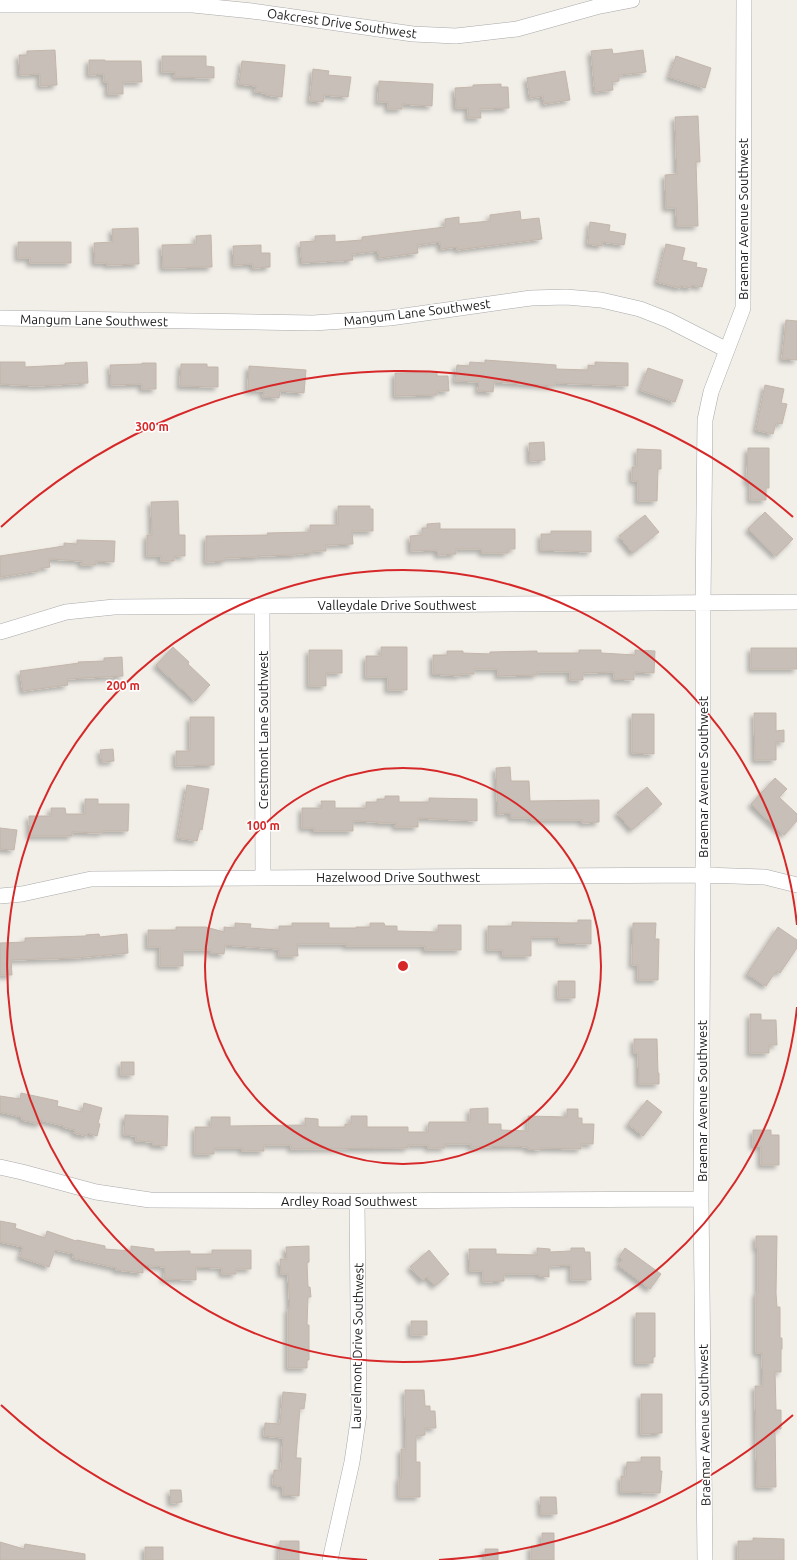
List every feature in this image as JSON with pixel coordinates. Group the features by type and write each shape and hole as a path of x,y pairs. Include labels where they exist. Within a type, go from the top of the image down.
{"street":[{"name":"Oakcrest Drive Southwest","path":"0,5 193,5 252,10 413,34 456,36 518,29 596,7 632,0"},
{"name":"Braemar Avenue Southwest","path":"705,1560 701,1199 704,875 703,603 705,420 711,392 743,308 744,0"},
{"name":"Mangum Lane Southwest","path":"0,318 313,323 390,318 531,298 566,297 601,300 640,309 668,320 727,350"},
{"name":"Valleydale Drive Southwest","path":"0,632 66,612 114,607 797,602"},
{"name":"Crestmont Lane Southwest","path":"262,606 263,878"},
{"name":"Hazelwood Drive Southwest","path":"0,896 22,894 91,879 704,875 765,877 797,885"},
{"name":"Ardley Road Southwest","path":"0,1168 22,1172 96,1192 150,1200 357,1201 701,1199"},
{"name":"Laurelmont Drive Southwest","path":"330,1560 352,1462 359,1414 357,1201"}],"building":[{"path":"612,49 613,54 643,50 646,72 619,75 619,81 612,82 613,90 595,92 591,51"},
{"path":"55,50 57,85 40,86 40,74 20,75 19,55 27,55 27,51"},
{"path":"162,56 206,56 206,66 214,67 214,78 174,77 175,72 162,72"},
{"path":"676,56 711,68 705,88 669,77"},
{"path":"89,60 141,61 142,82 123,82 123,94 108,94 108,82 104,82 104,74 89,75"},
{"path":"242,61 285,65 282,97 255,92 256,86 239,84"},
{"path":"313,69 329,71 328,75 351,77 348,97 324,95 323,102 310,101"},
{"path":"565,71 570,100 544,104 543,96 530,98 527,78"},
{"path":"379,81 433,84 432,106 402,104 402,109 388,109 388,102 378,102"},
{"path":"501,84 501,87 508,87 509,108 480,109 481,118 468,118 468,108 456,108 455,88 473,87 473,85"},
{"path":"698,116 700,162 696,162 698,226 677,226 676,208 666,208 665,175 677,174 675,117"},
{"path":"520,211 521,220 539,218 542,239 457,250 457,247 441,249 440,242 417,245 418,253 379,258 378,251 352,254 353,260 302,263 300,242 315,241 315,236 335,235 335,242 362,240 362,237 445,227 445,219 459,217 459,224 490,221 490,215"},
{"path":"590,222 610,225 609,231 626,234 624,245 602,242 602,246 588,244"},
{"path":"138,228 139,264 107,265 107,263 95,263 94,243 113,242 112,229"},
{"path":"211,235 212,267 163,268 162,245 196,244 196,236"},
{"path":"18,242 71,242 71,263 30,263 30,258 18,258"},
{"path":"666,244 685,248 682,260 697,263 696,267 707,269 702,287 692,285 691,288 680,286 680,288 657,282"},
{"path":"261,245 261,253 270,253 270,267 253,268 253,264 234,265 233,246"},
{"path":"786,320 797,321 797,360 782,359"},
{"path":"485,360 556,365 556,369 588,370 588,365 595,366 595,362 628,363 628,386 555,383 555,386 494,382 493,392 478,391 479,382 455,381 457,365 469,366 470,362 485,363"},
{"path":"0,362 25,362 25,367 65,365 65,363 87,362 88,383 37,386 0,384"},
{"path":"156,363 156,389 142,389 142,384 111,385 110,365"},
{"path":"181,364 207,364 207,367 218,367 218,387 180,386"},
{"path":"249,366 306,370 304,393 280,391 279,398 263,397 264,391 248,390"},
{"path":"648,368 683,380 675,402 640,390"},
{"path":"437,372 437,376 448,376 449,391 437,391 437,395 395,396 395,373"},
{"path":"765,385 784,389 781,403 787,404 782,424 776,423 773,434 756,430"},
{"path":"544,442 545,460 530,461 529,443"},
{"path":"748,448 769,448 769,488 766,488 766,500 750,500 750,482 747,482"},
{"path":"637,449 661,450 661,469 658,469 657,501 638,501 638,481 632,481 632,467 637,467"},
{"path":"178,501 179,535 185,535 185,556 174,556 174,561 161,561 161,556 147,556 147,535 152,535 151,502"},
{"path":"338,506 370,506 370,509 373,509 373,531 352,531 353,544 326,545 326,551 313,551 313,553 296,555 225,558 225,561 206,562 206,536 268,535 267,533 310,532 310,525 338,525"},
{"path":"765,512 793,539 776,556 748,529"},
{"path":"645,515 659,532 633,553 619,536"},
{"path":"440,523 440,529 515,529 515,549 508,549 508,553 482,553 482,549 456,549 456,554 438,555 437,550 411,551 410,536 422,535 422,528 427,528 427,524"},
{"path":"551,531 591,531 591,552 541,550 541,534 551,534"},
{"path":"77,540 115,541 114,562 96,561 96,565 81,565 82,561 49,559 50,567 38,569 38,571 0,577 0,556 64,546 64,543 77,544"},
{"path":"173,647 210,685 195,701 156,665"},
{"path":"381,647 407,647 407,690 388,690 388,677 366,677 366,656 381,656"},
{"path":"751,648 797,648 797,669 751,669"},
{"path":"309,650 342,650 342,673 326,673 326,686 309,686"},
{"path":"579,650 601,650 601,653 635,655 635,650 655,651 654,673 634,672 634,680 614,679 614,672 583,673 583,680 570,680 570,672 537,672 537,675 498,676 498,669 474,669 474,674 460,674 460,676 433,674 433,655 447,655 447,651 490,654 490,652 537,651 537,653 579,653"},
{"path":"122,657 123,676 67,679 68,685 23,691 20,671 79,663 78,662 104,661 104,658"},
{"path":"754,713 776,713 776,731 784,730 784,742 776,742 776,760 755,760"},
{"path":"632,714 654,714 654,754 632,753"},
{"path":"190,717 214,717 214,765 176,766 176,751 190,751"},
{"path":"113,749 114,761 102,762 100,750"},
{"path":"510,767 511,781 529,781 530,801 599,800 599,822 582,823 582,820 531,820 531,818 511,818 511,813 498,814 496,768"},
{"path":"775,778 787,789 779,797 797,814 797,821 784,835 751,804"},
{"path":"187,785 209,789 202,830 200,829 197,841 178,838"},
{"path":"647,787 662,804 632,830 617,813"},
{"path":"385,796 399,796 399,802 429,802 429,798 477,799 477,821 418,818 418,827 395,827 396,823 353,821 353,831 314,831 314,828 302,828 302,808 322,808 321,801 335,801 335,808 366,808 366,802 377,802 377,799 385,799"},
{"path":"85,799 98,799 98,804 129,804 128,831 102,831 102,833 72,832 72,836 30,836 29,816 51,816 51,808 65,808 66,814 85,814"},
{"path":"0,828 17,830 14,850 0,849"},
{"path":"578,920 591,920 591,944 559,943 559,937 531,937 531,956 503,956 503,950 488,950 488,926 512,926 512,922 578,923"},
{"path":"235,923 251,924 250,928 279,930 279,926 292,926 292,923 329,923 329,928 356,928 370,927 370,923 384,923 385,926 397,926 397,931 438,932 438,925 461,925 461,950 425,950 425,946 346,946 346,944 297,944 298,956 279,956 279,949 225,945 224,954 211,953 211,950 183,950 183,966 160,966 160,947 148,947 148,930 176,930 176,927 206,927 224,932 224,927 235,928"},
{"path":"633,923 656,923 655,939 659,939 658,980 638,980 638,965 632,965"},
{"path":"778,927 797,940 797,948 780,973 776,971 766,986 747,974"},
{"path":"99,934 100,937 127,934 128,953 76,958 11,960 12,975 0,975 0,943 25,942 25,938 86,936"},
{"path":"558,981 575,981 575,998 558,998"},
{"path":"750,1014 761,1014 761,1020 776,1020 777,1045 769,1045 769,1053 750,1053"},
{"path":"634,1039 657,1039 659,1084 639,1084 638,1053 634,1053"},
{"path":"121,1062 134,1062 134,1075 121,1075"},
{"path":"21,1093 58,1101 57,1106 82,1112 84,1103 102,1108 98,1123 100,1124 97,1136 88,1133 87,1136 74,1133 75,1130 63,1127 64,1126 40,1120 40,1124 22,1120 22,1117 0,1112 0,1096 20,1099"},
{"path":"647,1100 662,1112 643,1136 628,1124"},
{"path":"488,1108 488,1124 501,1124 501,1130 528,1131 528,1116 567,1117 567,1109 578,1109 578,1118 582,1118 582,1124 594,1124 593,1144 581,1144 581,1149 540,1148 540,1150 515,1146 471,1147 471,1144 445,1144 445,1148 428,1148 428,1145 408,1145 408,1148 291,1149 291,1145 264,1145 264,1151 242,1151 242,1148 214,1148 214,1154 195,1154 195,1127 211,1127 211,1117 230,1117 230,1126 305,1125 305,1118 318,1119 318,1126 320,1127 345,1127 345,1124 351,1124 351,1116 367,1116 367,1127 408,1127 408,1132 428,1132 429,1122 470,1122 470,1109"},
{"path":"125,1115 168,1116 167,1146 153,1145 153,1142 136,1141 136,1136 124,1135"},
{"path":"753,1130 771,1130 771,1135 779,1135 779,1165 761,1165 761,1146 753,1146"},
{"path":"0,1221 16,1224 15,1228 45,1238 47,1231 76,1241 105,1246 105,1249 131,1251 131,1246 154,1249 154,1252 190,1251 190,1254 212,1254 212,1250 251,1250 251,1269 236,1269 236,1274 222,1274 222,1268 196,1267 196,1280 164,1279 165,1267 143,1265 143,1273 116,1270 117,1268 73,1258 74,1254 55,1250 49,1267 20,1257 23,1247 0,1242"},
{"path":"756,1236 777,1236 776,1293 777,1307 780,1307 780,1338 782,1338 782,1349 781,1372 775,1372 776,1410 781,1410 781,1429 775,1429 776,1487 757,1487 755,1386 763,1386 762,1353 756,1353 758,1248 756,1248"},
{"path":"309,1246 309,1262 307,1263 308,1287 310,1287 311,1297 308,1297 307,1325 309,1325 309,1360 307,1360 307,1368 288,1368 288,1309 290,1309 288,1274 281,1274 280,1259 287,1259 286,1247"},
{"path":"537,1248 550,1249 550,1252 571,1251 571,1248 584,1248 585,1252 590,1252 591,1280 571,1280 571,1265 549,1266 549,1277 539,1276 539,1274 504,1274 504,1281 483,1282 483,1271 470,1271 469,1249 496,1249 496,1254 537,1255"},
{"path":"625,1248 661,1274 650,1289 618,1265 622,1260 619,1257"},
{"path":"429,1250 449,1274 435,1286 427,1277 423,1281 410,1267"},
{"path":"636,1313 655,1313 655,1357 653,1357 653,1363 636,1363"},
{"path":"411,1321 427,1321 427,1335 411,1335"},
{"path":"405,1390 424,1390 425,1406 430,1406 430,1411 435,1411 436,1428 425,1428 425,1435 416,1436 416,1462 420,1462 420,1497 399,1497 399,1478 401,1478 401,1449 406,1449"},
{"path":"283,1392 306,1394 304,1409 300,1408 296,1458 301,1458 299,1496 283,1495 283,1487 273,1485 274,1470 281,1470 283,1438 264,1436 265,1423 280,1424"},
{"path":"641,1394 662,1394 662,1433 641,1434"},
{"path":"641,1457 660,1457 660,1471 662,1471 660,1493 621,1492 621,1476 626,1476 627,1462 641,1462"},
{"path":"170,1490 181,1490 182,1502 171,1503"},
{"path":"540,1497 556,1497 557,1514 541,1514"},
{"path":"542,1533 554,1533 554,1560 531,1560 531,1546 542,1546"},
{"path":"753,1538 784,1539 784,1560 738,1560 738,1541 753,1541"},
{"path":"280,1541 299,1541 299,1560 279,1560"},
{"path":"0,1542 24,1549 25,1544 85,1554 85,1560 0,1560"},
{"path":"145,1547 163,1547 163,1560 145,1560"},
{"path":"485,1549 498,1549 498,1560 485,1560"}]}
